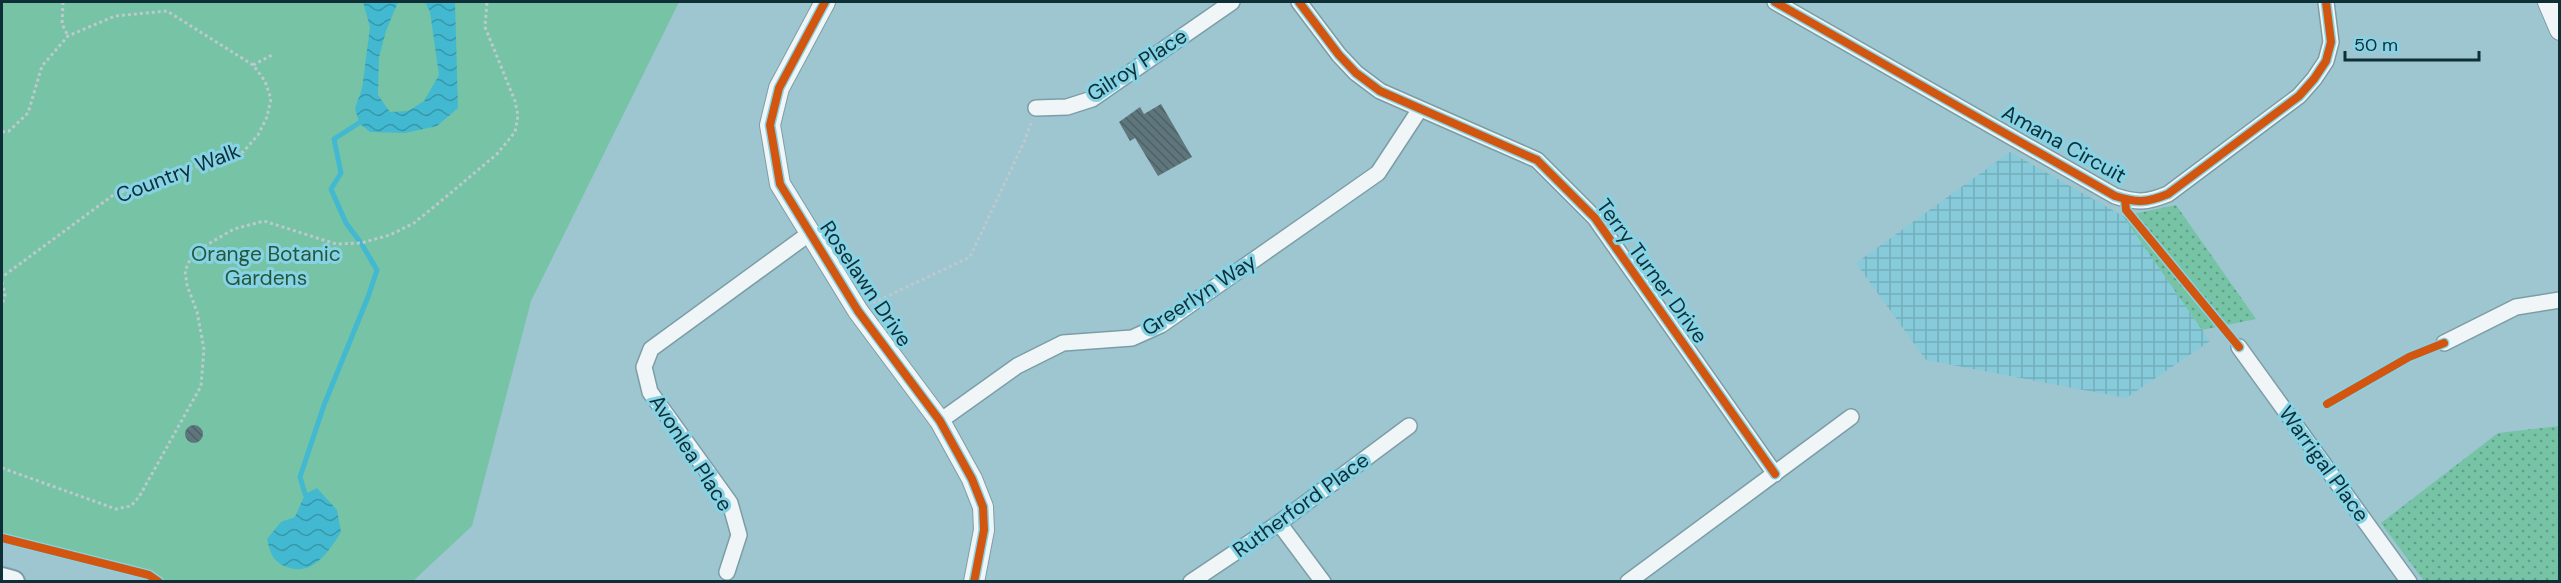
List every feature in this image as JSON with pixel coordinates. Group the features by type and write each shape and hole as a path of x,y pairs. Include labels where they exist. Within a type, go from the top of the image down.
{"main road":[{"path":"2,579 14,582"}],"street":[{"name":"Roselawn Drive","path":"825,2 779,88 770,125 780,184 858,311 940,421 972,478 983,507 984,530 974,582"},
{"name":"Gilroy Place","path":"1036,108 1067,106 1092,99 1232,2"},
{"name":"Terry Turner Drive","path":"1299,2 1339,55 1356,73 1380,91 1537,160 1595,218 1775,474"},
{"name":"Amana Circuit","path":"1775,2 2115,196 2133,202 2153,200 2168,194 2299,96 2326,61 2331,42 2326,2"},
{"path":"2548,2 2559,30"},
{"name":"Greerlyn Way","path":"940,421 1017,366 1063,344 1132,338 1161,325 1378,172 1420,109"},
{"name":"Avonlea Place","path":"727,572 739,535 730,503 650,392 644,367 651,349 810,233"},
{"path":"2444,343 2516,307 2559,300"},
{"name":"Warrigal Place","path":"2239,347 2409,582"},
{"path":"1628,582 1851,417"},
{"name":"Rutherford Place","path":"1191,582 1279,523 1409,426"},
{"path":"1279,523 1323,582"}],"path":[{"path":"63,2 62,24 68,36"},
{"path":"2,468 116,510 130,506 139,497 201,386 204,349 197,312 187,285 185,271 193,254 234,229 264,221 336,244 361,243 390,236 414,222 497,154 515,132 518,116 515,101 485,27 487,2"},
{"path":"253,65 272,55"},
{"path":"858,311 970,257 1024,142 1036,108"},
{"path":"2,279 5,295 2,304"}],"shaded area":[{"path":"2010,152 2123,216 2210,341 2126,398 1926,360 1856,263"}],"green space":[{"name":"Orange Botanic Gardens","path":"2,2 679,2 531,301 472,526 413,581 165,581 150,571 2,535"},
{"path":"2176,205 2256,319 2202,330 2123,216"},
{"path":"2559,426 2559,581 2424,581 2381,523 2498,433"}],"water":[{"path":"363,2 398,2 386,31 379,57 378,95 390,112 408,111 424,101 439,75 430,12 425,2 455,2 458,108 437,126 405,133 370,132 359,123 355,108 362,89 370,27"},
{"path":"317,488 337,510 341,532 325,554 312,565 296,569 287,567 273,556 267,539 281,522 295,517 305,494"}],"building":[{"path":"1161,104 1192,157 1158,176 1135,138 1130,141 1119,122 1140,107 1144,114"},
{"path":"194,425 200,428 203,434 200,440 194,443 188,440 185,434 188,428"}],"waterway":[{"path":"305,494 300,477 324,405 377,270 346,223 331,189 341,173 334,139 359,123"}],"cycle path":[{"path":"825,2 779,88 770,125 780,184 858,311 940,421 972,479 983,507 984,530 974,582"},
{"path":"1299,2 1339,55 1356,73 1380,91 1537,160 1595,218 1775,474"},
{"path":"1775,2 2115,196 2142,201 2168,194 2299,96 2326,61 2331,42 2326,2"},
{"path":"2125,199 2126,210 2239,347"},
{"path":"2327,404 2409,357 2444,343"},
{"path":"2,538 149,575 159,582"}]}
